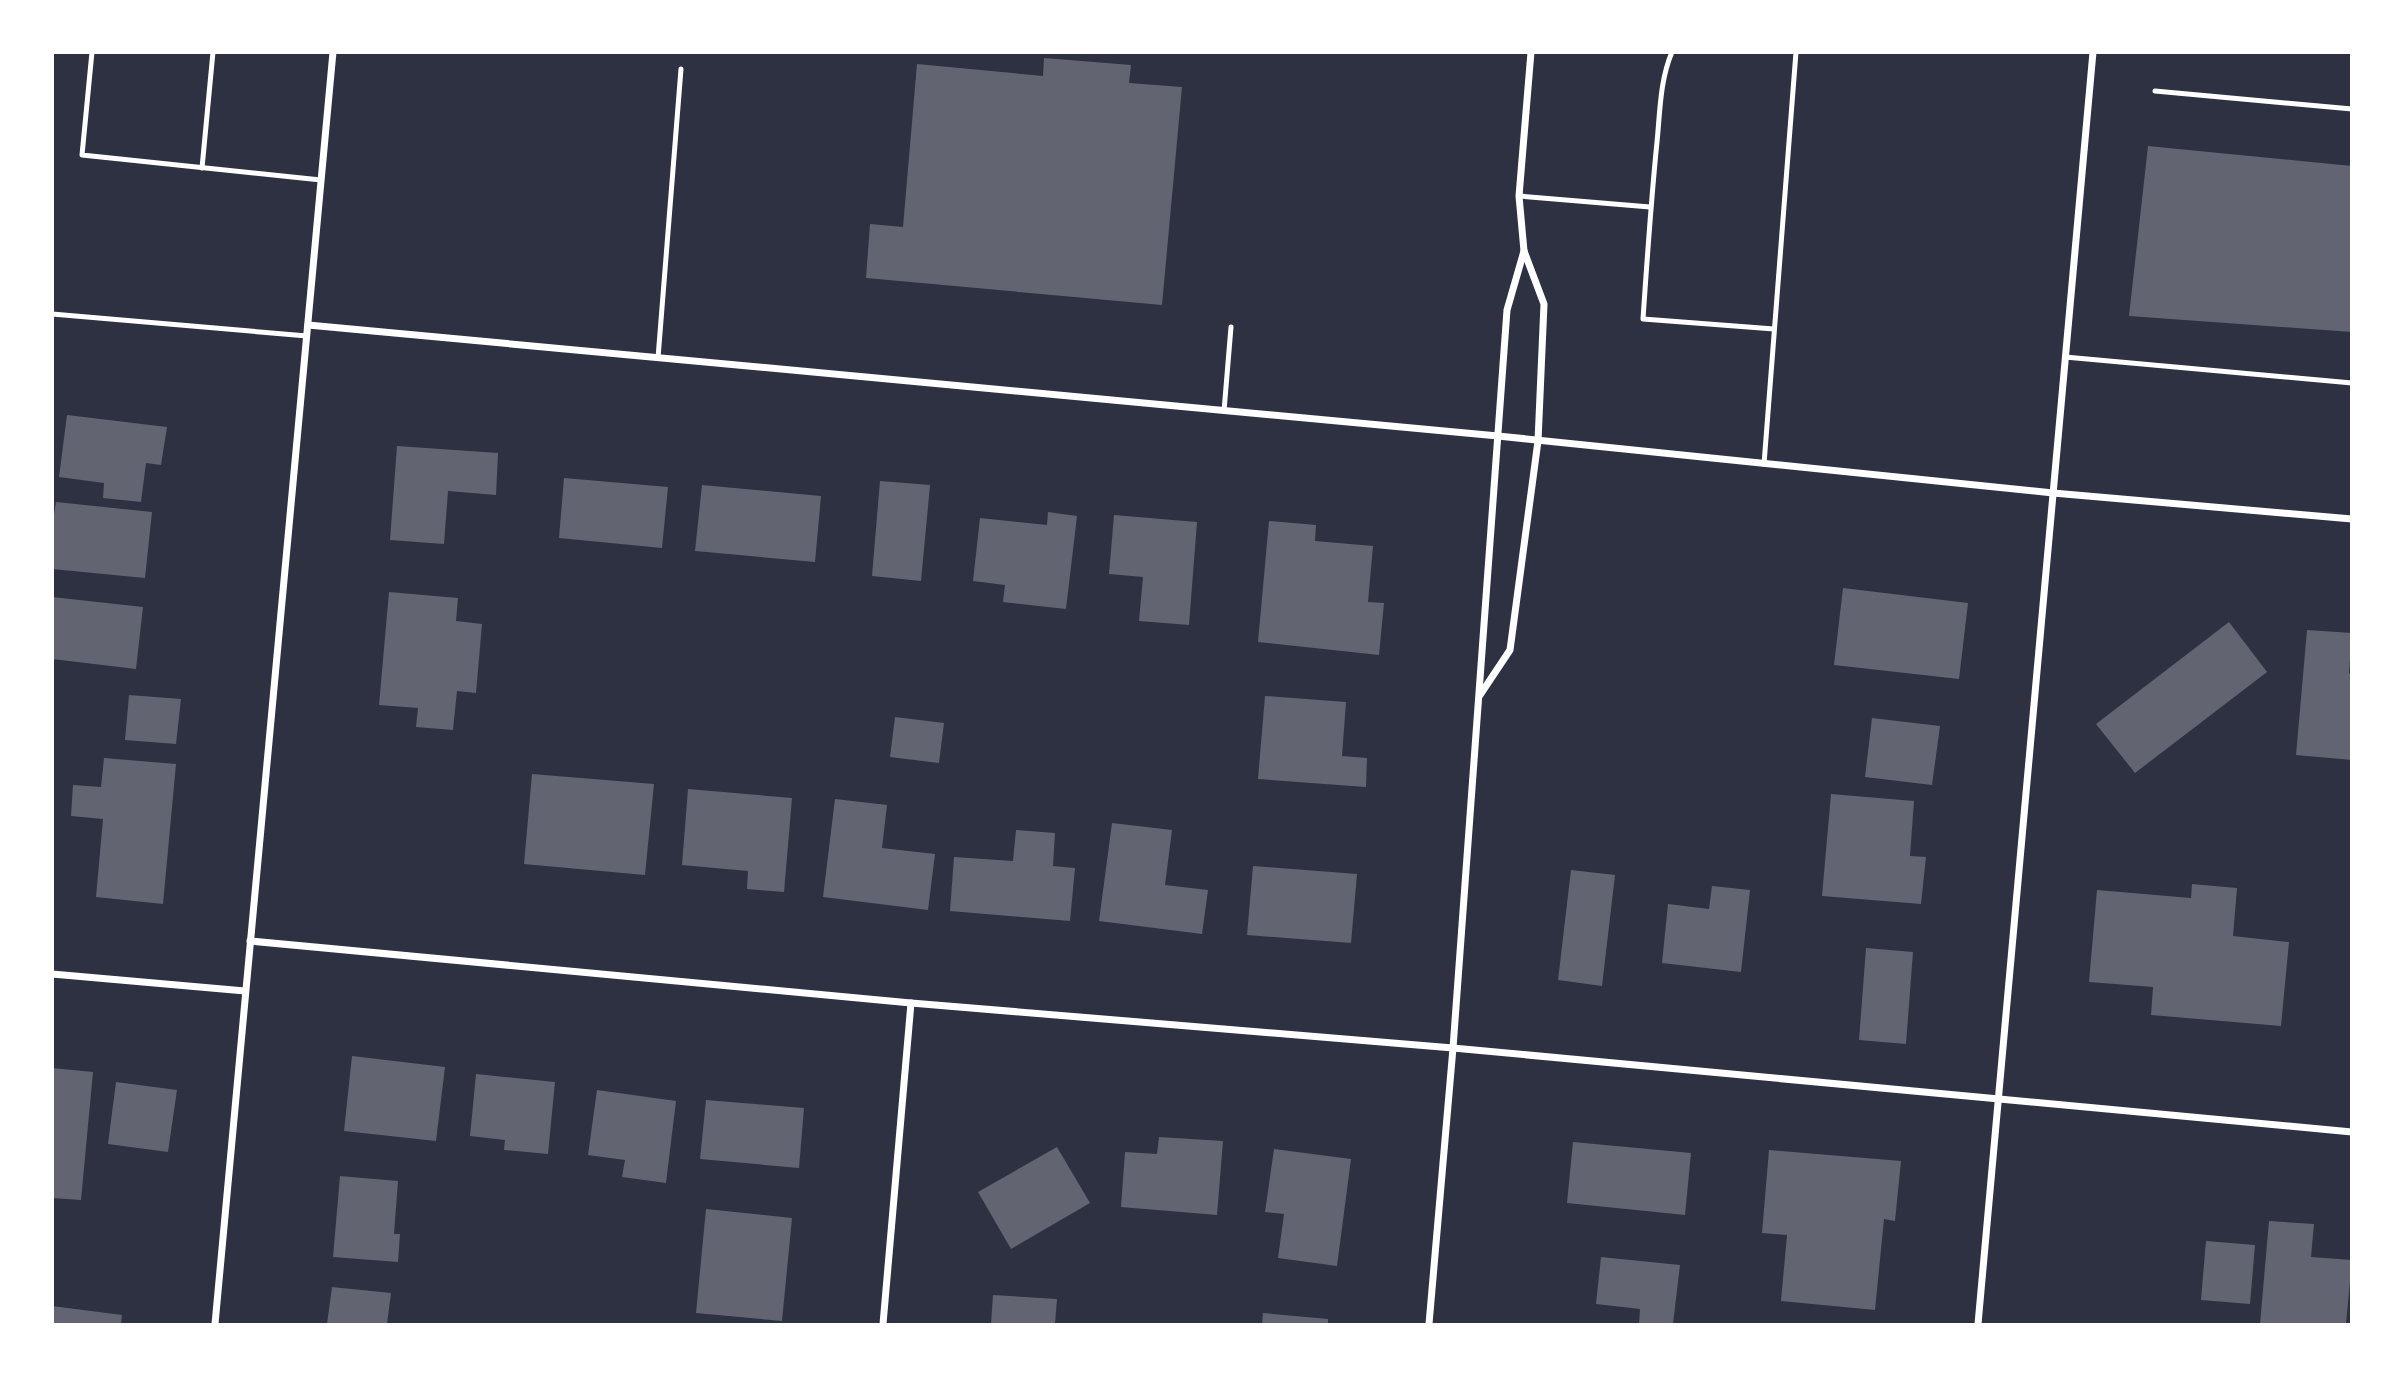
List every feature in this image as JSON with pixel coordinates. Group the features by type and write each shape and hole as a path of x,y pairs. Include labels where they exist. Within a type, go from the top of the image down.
{"street":[{"path":"215,1325 333,52"},
{"path":"1479,696 1510,650 1538,441 1544,304 1524,251 1519,196 1531,52"},
{"path":"1978,1325 2093,52"},
{"path":"1429,1325 1507,310 1524,251"},
{"path":"308,325 1498,436 2053,494 2351,519"},
{"path":"250,942 911,1003 1452,1048 2351,1132"},
{"path":"52,974 245,991"},
{"path":"883,1325 911,1003"}],"lane":[{"path":"92,52 82,155 321,180"},
{"path":"202,168 213,52"},
{"path":"1672,52 1665,67 1661,93 1643,319 1774,329"},
{"path":"1764,464 1796,52"},
{"path":"658,358 681,69"},
{"path":"2155,91 2351,108"},
{"path":"1519,196 1650,207"},
{"path":"52,314 307,337"},
{"path":"1224,411 1231,327"},
{"path":"2065,357 2351,383"}],"building":[{"path":"1044,58 1131,65 1129,83 1182,87 1162,305 866,278 870,224 903,227 917,64 1043,76"},
{"path":"2148,146 2352,166 2352,332 2129,316"},
{"path":"67,415 167,427 161,465 146,463 141,502 103,498 104,483 59,477"},
{"path":"397,446 498,453 496,495 448,491 444,544 390,540"},
{"path":"564,478 668,487 662,548 559,538"},
{"path":"880,481 930,485 921,581 872,576"},
{"path":"702,485 821,496 815,562 695,551"},
{"path":"56,502 152,512 145,578 52,569 52,526"},
{"path":"1048,512 1077,516 1066,609 1003,602 1005,585 973,581 980,518 1047,525"},
{"path":"1114,515 1197,522 1189,625 1139,621 1143,577 1109,574"},
{"path":"1269,521 1316,525 1315,541 1373,546 1368,602 1384,603 1379,655 1258,642"},
{"path":"1843,588 1968,603 1959,679 1834,665"},
{"path":"389,592 458,598 456,621 482,624 476,693 457,691 453,730 416,727 418,708 379,705"},
{"path":"52,597 143,607 136,669 52,659"},
{"path":"2229,622 2267,672 2135,773 2096,724"},
{"path":"2307,630 2352,633 2349,673 2352,674 2352,760 2296,755"},
{"path":"129,695 181,699 176,744 125,740"},
{"path":"1265,696 1346,702 1342,756 1367,758 1366,787 1258,779"},
{"path":"895,717 944,723 939,763 890,757"},
{"path":"1872,718 1940,726 1932,785 1865,777"},
{"path":"104,758 176,764 163,904 96,897 103,819 71,816 73,785 101,787"},
{"path":"532,774 654,784 645,875 524,864"},
{"path":"688,789 792,798 784,892 747,889 748,871 682,865"},
{"path":"1831,794 1914,801 1910,856 1926,857 1921,904 1822,896"},
{"path":"835,799 887,805 882,848 935,854 928,910 823,897"},
{"path":"1112,823 1172,830 1165,885 1208,890 1202,934 1099,921"},
{"path":"1016,830 1055,833 1053,866 1075,868 1070,921 950,911 954,857 1013,861"},
{"path":"1253,866 1357,874 1351,943 1247,935"},
{"path":"1571,870 1615,875 1602,986 1558,980"},
{"path":"2192,884 2237,888 2233,936 2289,942 2281,1026 2151,1015 2153,987 2089,982 2097,890 2191,898"},
{"path":"1712,886 1750,890 1741,972 1662,963 1668,904 1709,909"},
{"path":"1866,948 1913,952 1906,1044 1859,1040"},
{"path":"352,1056 445,1067 436,1141 344,1131"},
{"path":"52,1068 93,1072 81,1200 52,1198"},
{"path":"476,1074 555,1082 548,1154 504,1150 505,1140 470,1136"},
{"path":"116,1082 177,1090 168,1152 108,1144"},
{"path":"597,1090 676,1101 666,1183 622,1177 625,1160 588,1155"},
{"path":"706,1100 804,1108 799,1168 700,1159"},
{"path":"1159,1137 1223,1141 1217,1215 1121,1207 1125,1152 1157,1154"},
{"path":"1573,1142 1691,1153 1685,1215 1567,1203"},
{"path":"1057,1147 1090,1203 1011,1249 978,1192"},
{"path":"1274,1149 1351,1159 1337,1266 1278,1258 1284,1214 1265,1212"},
{"path":"1769,1150 1901,1161 1895,1221 1884,1219 1875,1310 1781,1301 1787,1235 1762,1233"},
{"path":"340,1176 398,1181 394,1234 400,1234 398,1262 333,1257"},
{"path":"706,1209 792,1218 782,1321 696,1313"},
{"path":"2269,1221 2314,1224 2311,1257 2352,1260 2346,1324 2260,1324"},
{"path":"2206,1241 2255,1245 2250,1304 2201,1300"},
{"path":"1601,1257 1680,1265 1673,1324 1639,1324 1640,1309 1596,1304"},
{"path":"332,1287 391,1293 387,1324 327,1324"},
{"path":"993,1295 1057,1299 1055,1324 991,1324"},
{"path":"52,1306 122,1315 121,1324 52,1324"},
{"path":"1263,1313 1328,1319 1328,1324 1262,1324"}]}
